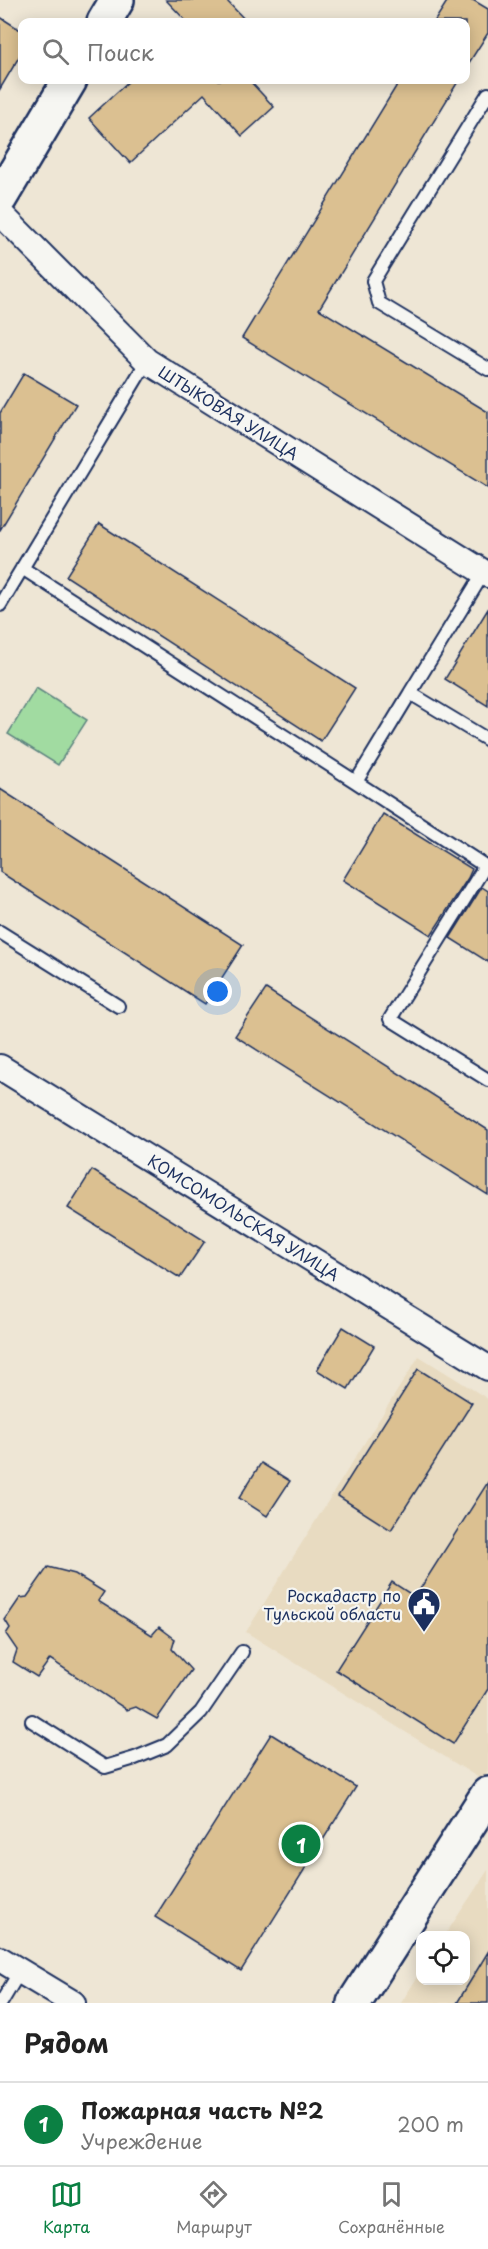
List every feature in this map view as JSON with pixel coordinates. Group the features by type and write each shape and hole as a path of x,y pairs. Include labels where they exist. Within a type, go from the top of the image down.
{"street":[{"path":"106,18 117,0"},
{"path":"0,198 68,84"},
{"name":"ШТЫКОВАЯ УЛИЦА","path":"0,213 147,361 486,573"},
{"name":"КОМСОМОЛЬСКАЯ УЛИЦА","path":"0,1066 488,1368"},
{"path":"354,2003 488,1794"},
{"path":"10,1965 73,2003"}],"lane":[{"path":"488,94 373,281 379,303 488,369"},
{"path":"0,605 147,361"},
{"path":"22,568 486,867 390,1019 488,1080"},
{"path":"356,782 486,573"},
{"path":"410,693 488,740"},
{"path":"0,932 118,1006"},
{"path":"32,1721 105,1767 135,1758 167,1745 201,1712 242,1652"},
{"path":"1,2003 10,1965"}],"shaded area":[{"path":"419,1356 488,1399 488,1770 482,1780 246,1632"},
{"path":"488,1870 488,2003 401,2003 416,1979 416,1985 470,1985 470,1931 448,1931"}],"green space":[{"path":"36,688 87,720 58,765 8,734"}],"building":[{"path":"166,0 226,0 243,18 183,18"},
{"path":"448,0 473,0 488,9 488,33 470,61 470,18 437,18"},
{"path":"0,17 18,28 18,59 0,89"},
{"path":"126,84 253,84 274,107 242,136 204,94 130,163 89,118"},
{"path":"398,84 457,84 319,309 488,412 488,488 242,338"},
{"path":"24,373 76,404 0,530 0,413"},
{"path":"99,524 355,688 321,741 66,576"},
{"path":"488,609 488,706 445,679"},
{"path":"0,789 243,945 205,1004 0,872"},
{"path":"383,814 472,869 431,935 343,880"},
{"path":"482,887 488,891 488,962 450,938"},
{"path":"266,989 488,1130 488,1195 235,1036"},
{"path":"92,1170 205,1241 180,1278 68,1208"},
{"path":"343,1327 374,1346 348,1389 317,1370"},
{"path":"418,1369 472,1403 391,1530 338,1496"},
{"path":"261,1463 290,1481 267,1516 239,1498"},
{"name":"Роскадастр по Тульской области","path":"488,1482 488,1689 453,1744 336,1670 392,1582 415,1597"},
{"path":"48,1567 75,1574 104,1592 98,1601 152,1635 159,1627 175,1639 172,1649 191,1670 157,1719 136,1707 127,1710 50,1659 37,1677 13,1662 17,1650 6,1634 10,1628 5,1620 20,1598 27,1597"},
{"path":"271,1734 356,1787 241,1971 155,1917"},
{"path":"488,1952 488,2003 457,2003"}],"place":[{"name":"Роскадастр по Тульской области","path":"424,1633"},
{"name":"Пожарная часть №2","path":"301,1844"}]}
